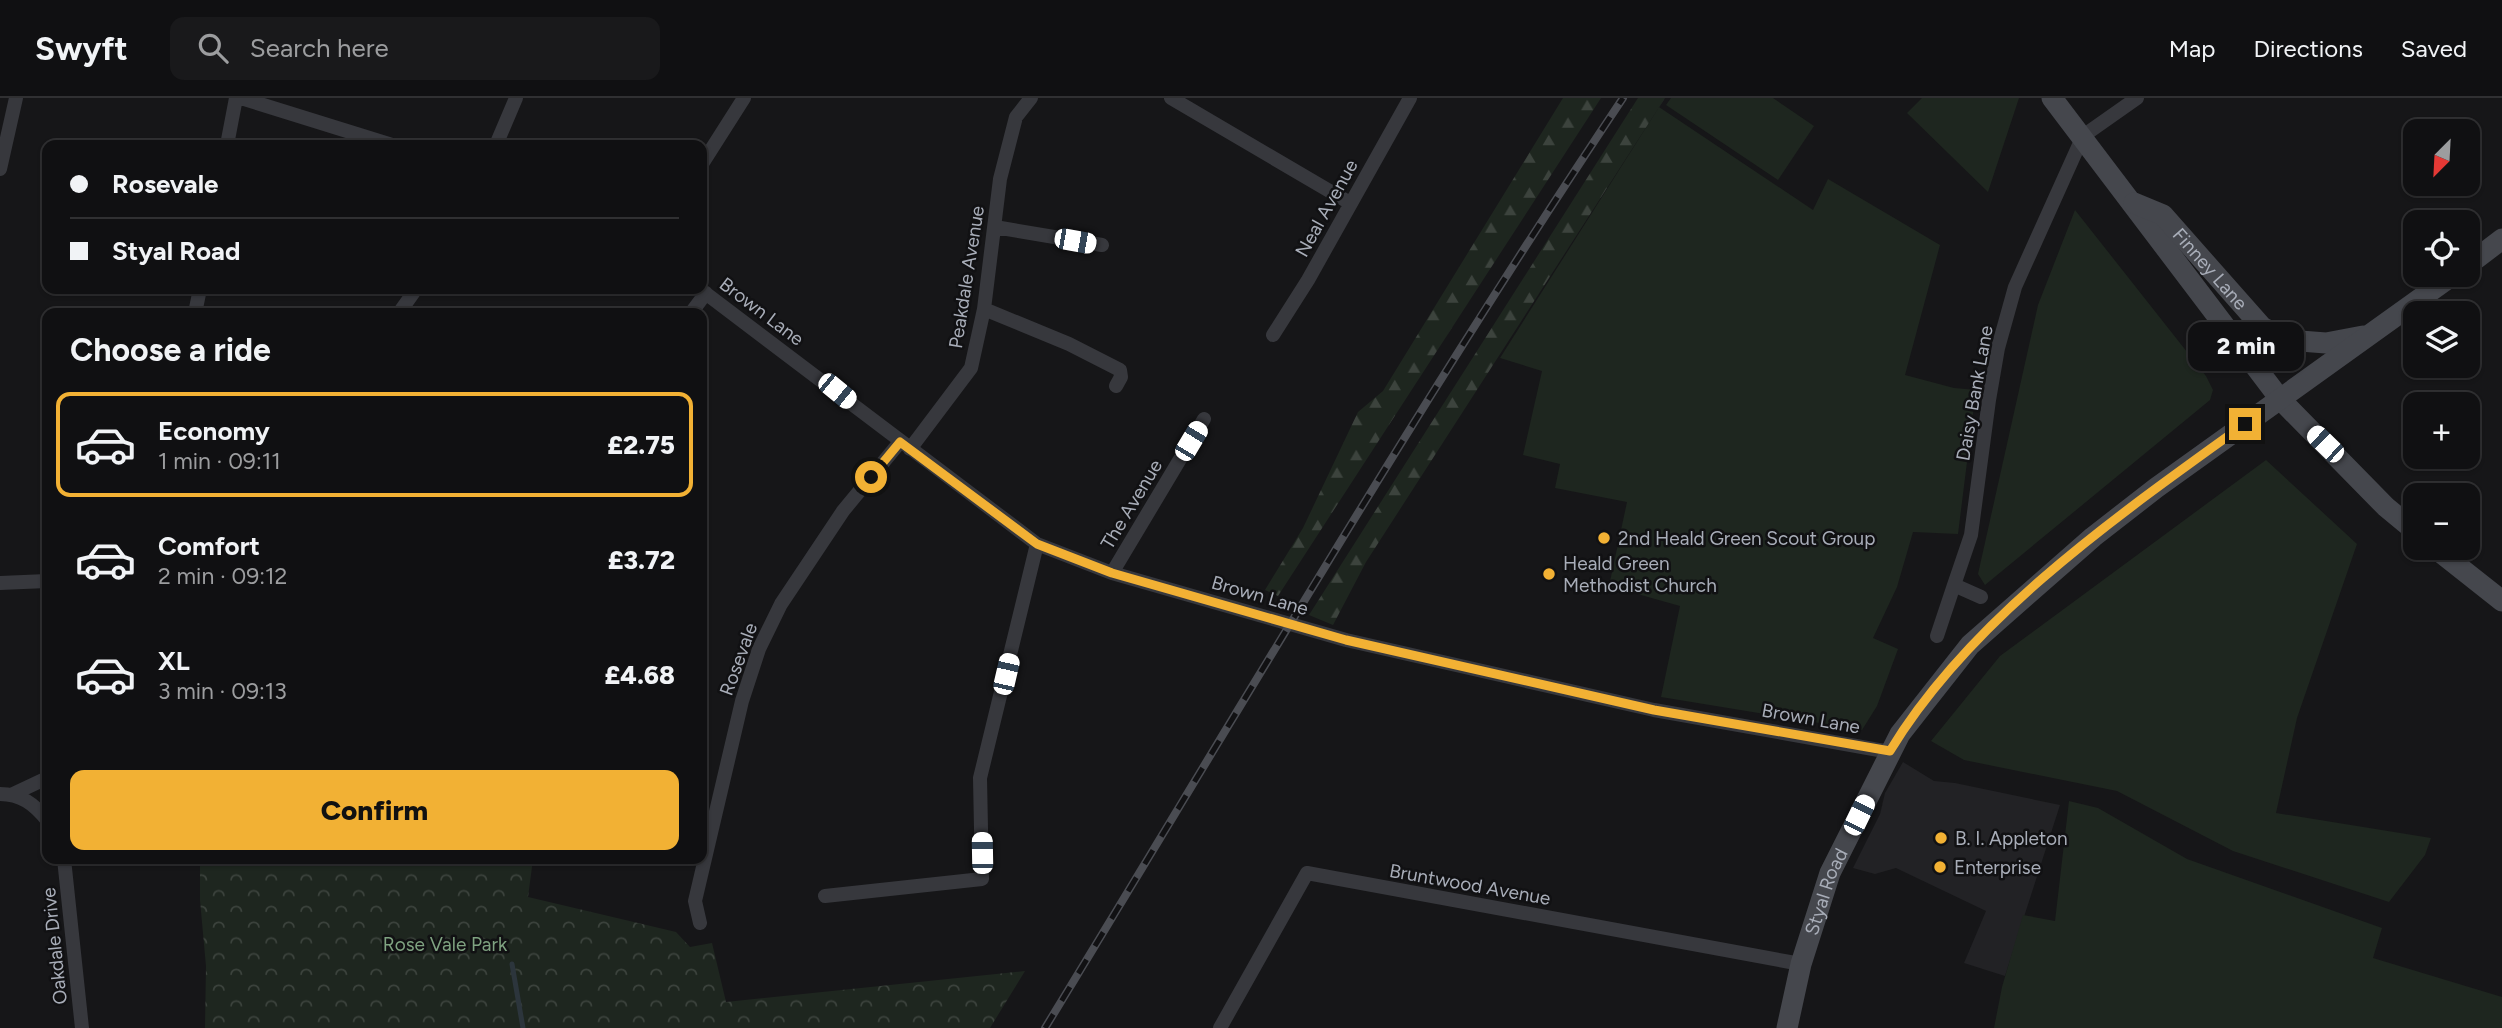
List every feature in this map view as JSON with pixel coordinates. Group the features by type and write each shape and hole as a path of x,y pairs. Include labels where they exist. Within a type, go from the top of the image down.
{"main road":[{"name":"Finney Lane","path":"2052,98 2280,399 2403,521"},
{"name":"Finney Lane","path":"2133,202 2163,215 2262,327 2287,340 2326,343 2369,335"},
{"path":"2480,256 2502,239"},
{"name":"Styal Road","path":"1787,1028 1801,964 1830,873 1890,751 1928,696 1970,645 2093,537 2436,287"},
{"path":"2450,560 2502,601"}],"street":[{"path":"0,169 16,98"},
{"path":"228,140 239,98 276,103 378,140"},
{"path":"498,140 516,98"},
{"path":"707,156 744,98"},
{"name":"Peakdale Avenue","path":"905,446 971,368 984,309 1000,179 1016,117 1031,98"},
{"path":"1171,98 1350,203"},
{"name":"Neal Avenue","path":"1273,335 1308,281 1410,98"},
{"path":"2083,136 2137,98"},
{"name":"Daisy Bank Lane","path":"1937,635 1971,535 1991,387 2015,287 2083,136"},
{"path":"995,227 1102,245"},
{"name":"Brown Lane","path":"707,294 1037,544 1112,573 1311,630 1654,710 1890,751"},
{"path":"984,309 1069,344 1120,370 1121,377 1116,386"},
{"name":"The Avenue","path":"1112,573 1204,419"},
{"name":"Rosevale","path":"707,850 742,701 759,649 781,604 843,512 905,446"},
{"path":"825,896 982,879 980,778 1037,544"},
{"path":"0,583 42,581"},
{"path":"1954,585 1981,597"},
{"path":"7,794 42,780"},
{"path":"7,794 38,808 42,813"},
{"name":"Oakdale Drive","path":"67,864 82,1028"},
{"name":"Rosevale","path":"700,923 695,901 704,864"},
{"name":"Bruntwood Avenue","path":"1220,1028 1307,873 1801,964"}],"shaded area":[{"path":"1903,762 1934,781 2060,805 2005,976 1964,963 1986,911 1896,868 1875,874 1853,868 1880,814 1885,793"}],"green space":[{"path":"1563,98 1601,98 1278,596 1265,590 1303,528 1358,412 1383,391"},
{"path":"1638,98 1665,98 1366,562 1333,625 1309,615"},
{"path":"1671,98 1773,98 1814,126 1778,180 1666,105"},
{"path":"1922,98 2019,98 1988,192 1907,113"},
{"path":"1659,107 1813,210 1828,179 1940,245 1905,375 1954,388 1976,390 1958,534 1913,532 1897,587 1873,638 1898,649 1877,706 1862,730 1661,697 1680,606 1609,586 1627,502 1555,488 1560,464 1523,455 1542,371 1500,358"},
{"path":"2075,210 2206,376 2213,390 2210,400 1985,585 1978,574 2038,305"},
{"path":"2266,460 2357,544 2297,718 2276,813 2431,838 2425,855 2389,902 2233,851 2117,791 1964,760 1931,741 2000,656"},
{"path":"2069,801 2098,808 2187,859 2382,928 2373,958 2502,997 2502,1028 1994,1028 2002,987 2023,915 2055,921"},
{"name":"Rose Vale Park","path":"200,864 532,864 528,897 676,932 690,947 712,943 726,1002 1025,971 990,1028 205,1028 206,966 200,900"}],"waterway":[{"path":"512,964 523,1028"}],"railway":[{"path":"1045,1028 1401,443 1623,98"}],"place":[{"name":"2nd Heald Green Scout Group","path":"1604,538"},
{"name":"Heald Green Methodist Church","path":"1549,574"},
{"name":"B. I. Appleton","path":"1941,838"},
{"name":"Enterprise","path":"1940,867"}],"route":[{"path":"871,477 900,442 1037,544 1112,573 1346,640 1654,710 1890,751 1928,696 1970,645 2093,537 2245,424"}]}
